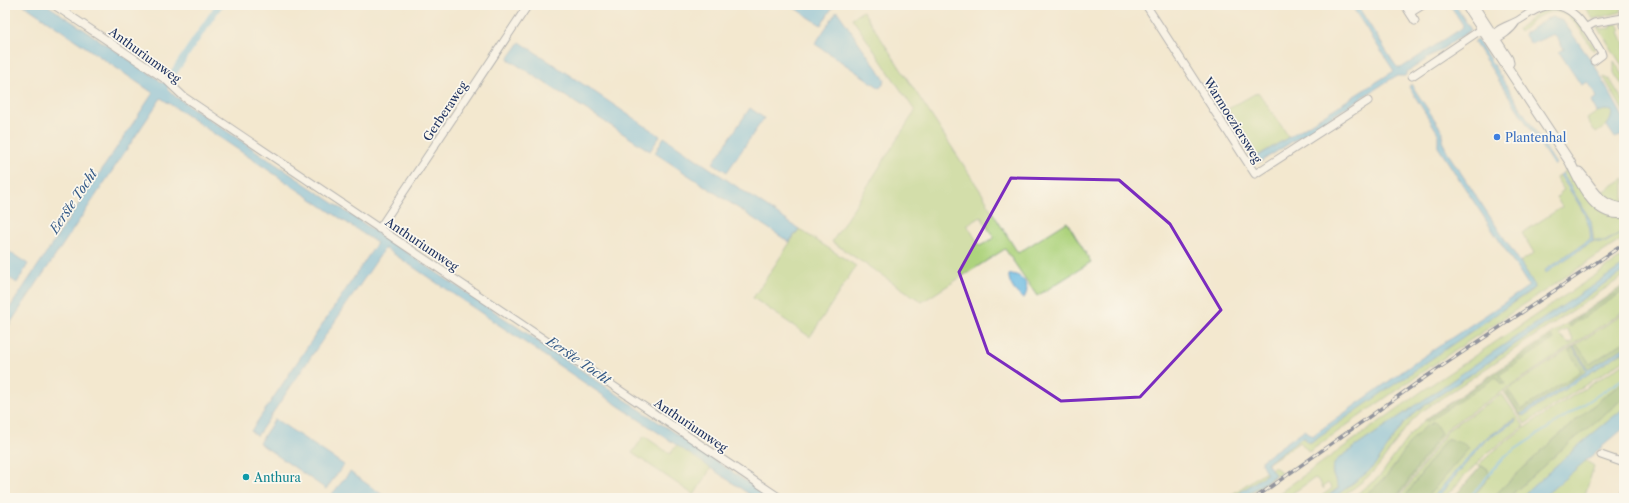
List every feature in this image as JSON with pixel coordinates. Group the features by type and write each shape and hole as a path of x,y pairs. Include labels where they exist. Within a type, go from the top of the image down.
{"main road":[{"path":"1466,5 1492,38 1503,62 1510,70 1570,162 1590,198 1596,205 1624,208"},
{"path":"1473,5 1484,28"},
{"path":"1606,207 1614,213 1624,213"}],"street":[{"name":"Anthuriumweg","path":"54,5 168,82 184,97 780,498"},
{"name":"Gerberaweg","path":"379,229 528,5"},
{"name":"Warmoeziersweg","path":"1146,5 1255,174 1368,101"},
{"path":"1415,21 1408,10 1423,5"},
{"path":"1492,38 1512,29 1516,22 1531,8 1555,5 1573,12 1586,28 1602,55 1594,61"},
{"path":"1586,28 1594,23 1624,21 1624,9"},
{"path":"1412,76 1484,28"},
{"path":"1601,455 1624,463"},
{"path":"1621,498 1624,488"}],"highlighted area":[{"path":"1011,178 1119,180 1170,224 1221,310 1140,397 1061,401 988,353 959,272"}],"green space":[{"path":"1583,5 1595,5 1595,7 1600,7 1603,5 1622,5 1621,12 1593,19"},
{"path":"1548,9 1564,12 1571,16 1582,28 1596,49 1593,50 1573,21 1567,16 1559,13 1551,12 1539,16 1520,32 1518,29 1539,12"},
{"path":"863,11 987,201 986,202 1018,253 1067,222 1091,262 1037,296 1005,249 922,302 832,242 915,111 852,18","holes":["981,217 994,238 980,246 967,225"]},
{"path":"1612,24 1618,24 1621,30 1619,32 1624,43 1624,69 1598,27 1601,27 1602,29 1611,28"},
{"path":"1614,61 1624,76 1624,88 1614,73"},
{"path":"1603,76 1610,80 1624,102 1624,112"},
{"path":"1258,92 1289,137 1257,156 1228,109"},
{"path":"1600,110 1612,111 1612,115 1609,122 1596,133 1587,119"},
{"path":"1569,170 1624,215 1624,230 1611,239 1624,231 1624,238 1418,375 1309,452 1300,442 1267,464 1302,437 1308,442 1311,442 1405,375 1532,290 1534,287 1533,283 1520,262 1534,253 1522,233 1562,207 1556,197 1564,190 1556,178 1557,176 1560,175 1585,216 1591,233 1590,241 1545,271 1594,241 1591,221 1562,173"},
{"path":"1624,178 1624,204 1608,201 1599,194"},
{"path":"799,229 856,266 810,337 753,298"},
{"path":"1624,256 1624,265 1486,357 1338,459 1333,467 1332,473 1339,487 1325,498 1319,498 1332,488 1328,483 1323,487 1324,489 1315,478 1287,497 1284,492 1275,498 1272,498 1428,387"},
{"path":"1624,271 1624,276 1421,412 1409,424 1371,474 1356,487 1339,498 1333,498 1373,467 1404,423 1419,409"},
{"path":"1624,285 1624,287 1569,326 1624,291 1624,311 1450,426 1398,498 1396,498 1441,433 1418,433 1376,488 1361,498 1352,498 1380,476 1411,433 1427,418","holes":["1567,329 1574,341 1571,343 1569,342 1570,344 1558,334","1552,336 1553,339 1499,375 1504,383 1501,384 1497,376 1426,420"]},
{"path":"1624,287 1624,291 1569,327 1568,324"},
{"path":"1624,313 1624,342 1590,364 1577,345 1569,351 1582,371 1521,410 1509,391 1507,393 1520,415 1523,416 1624,351 1624,360 1525,424 1504,392"},
{"path":"1552,336 1554,339 1499,375 1505,384 1501,384 1496,377 1427,422 1425,420"},
{"path":"1624,342 1624,348 1590,369 1587,368 1574,347 1577,345 1590,364"},
{"path":"1573,348 1587,369 1586,372 1520,415 1507,393 1509,391 1521,410 1581,371 1569,351"},
{"path":"1624,363 1624,381 1556,438 1492,498 1472,498 1490,476 1487,468 1478,465 1495,450 1530,424"},
{"path":"1624,381 1624,398 1560,451 1508,498 1492,498 1556,438"},
{"path":"1502,394 1524,426 1486,454 1444,498 1437,498 1485,441 1516,421 1516,419 1482,441 1432,498 1426,498 1469,448 1446,439 1404,498 1400,498 1449,429"},
{"path":"1624,398 1624,408 1579,445 1520,498 1508,498 1560,451"},
{"path":"1434,422 1441,433 1396,498 1361,498 1386,476 1421,430"},
{"path":"644,436 670,454 677,445 711,468 694,495 632,453"},
{"path":"1446,439 1463,443 1469,448 1426,498 1404,498"},
{"path":"1585,460 1594,466 1584,498 1542,498"},
{"path":"1274,466 1281,472 1246,498 1242,498 1275,475 1271,469"},
{"path":"1481,466 1487,468 1490,476 1472,498 1453,498"},
{"path":"1264,472 1268,473 1232,498 1227,498"}],"water":[{"path":"24,5 47,5 158,79 176,97 771,498 755,498 385,248 257,436 251,431 377,243 161,98 5,331 5,315 153,93"},
{"path":"790,5 834,5 821,25"},
{"path":"1351,5 1357,5 1392,60 1397,67 1401,68 1462,28 1463,25 1450,5 1455,5 1471,30 1407,72 1405,76 1396,76 1260,162 1256,162 1239,135 1241,133 1257,157 1394,71"},
{"path":"837,11 885,80 880,88 815,44"},
{"path":"1552,17 1563,21 1595,66 1624,119 1624,137 1623,135 1615,138 1607,126 1611,118 1612,111 1605,110 1597,112 1591,101 1597,97 1588,82 1581,85 1559,52 1564,49 1554,34 1531,44 1524,34 1546,19"},
{"path":"1477,39 1556,164 1554,166 1474,42"},
{"path":"520,42 660,136 650,151 508,59"},
{"path":"1411,84 1443,132 1442,141 1449,155 1528,274 1534,288 1311,442 1308,442 1304,437 1301,438 1267,463 1275,475 1242,498 1232,498 1267,474 1261,463 1262,460 1304,430 1312,436 1420,359 1529,286 1438,147 1438,133 1409,87"},
{"path":"750,108 764,118 727,172 713,163"},
{"path":"664,137 799,229 789,242 655,153"},
{"path":"1562,173 1591,221 1593,241 1606,241 1624,231 1606,242 1591,242 1546,273 1545,270 1590,239 1588,223 1575,197 1560,175"},
{"path":"5,249 28,264 17,283 5,275"},
{"path":"1624,265 1624,271 1419,409 1404,423 1378,461 1368,472 1333,498 1325,498 1339,488 1333,474 1333,467 1338,459 1486,357"},
{"path":"1011,274 1020,277 1025,282 1027,290 1024,298 1016,292 1011,285 1009,275"},
{"path":"1573,347 1587,368 1590,369 1624,348 1624,351 1523,416 1521,414 1586,372 1586,369"},
{"path":"1624,408 1624,428 1542,498 1520,498 1579,445"},
{"path":"275,419 344,465 326,489 259,443"},
{"path":"1515,419 1516,421 1485,441 1437,498 1432,498 1482,441"},
{"path":"350,472 387,498 338,498 332,494"}],"waterway":[{"name":"Eerste Tocht","path":"160,93 219,5"},
{"path":"1469,498 1505,456 1624,378"}],"railway":[{"path":"1255,498 1421,380 1624,244"}],"place":[{"name":"Plantenhal","path":"1497,137"},
{"name":"Anthura","path":"246,477"}]}
